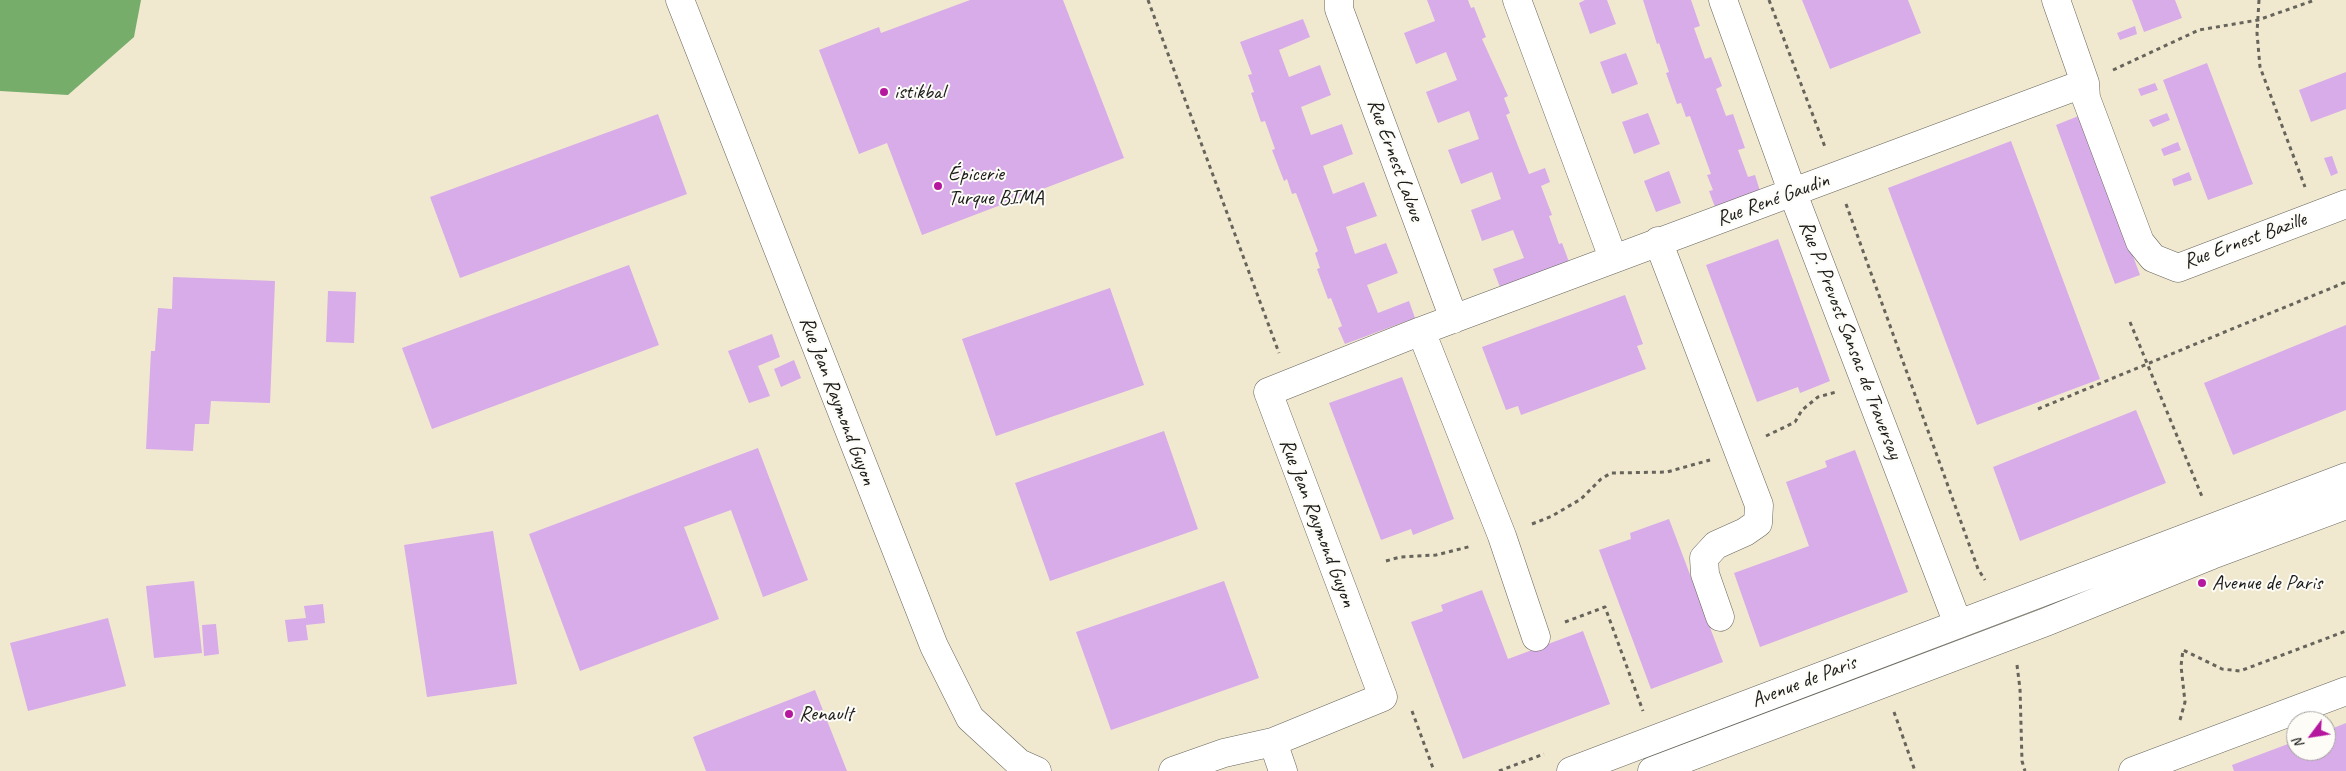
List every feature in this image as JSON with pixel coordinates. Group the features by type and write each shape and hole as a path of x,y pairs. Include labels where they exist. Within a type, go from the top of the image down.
{"street":[{"name":"Rue Jean Raymond Guyon","path":"680,0 934,646 970,718 1019,763 1037,771"},
{"name":"Rue Ernest Laloue","path":"1339,0 1339,9 1454,319"},
{"path":"1517,0 1613,258"},
{"name":"Rue P. Prevost Sansac de Traversay","path":"1723,0 1792,191 1872,395 1958,624"},
{"path":"2056,0 2086,83"},
{"name":"Rue René Gaudin","path":"1421,331 1792,191 1836,177 2086,83"},
{"name":"Rue Ernest Bazille","path":"2086,83 2086,98 2140,242 2152,258 2178,268 2346,204"},
{"path":"1658,242 1759,505 1758,523 1745,532 1716,545 1704,558 1705,574 1720,617"},
{"name":"Rue Jean Raymond Guyon","path":"1173,771 1224,752 1273,742 1383,697 1268,392 1421,331"},
{"path":"1421,331 1502,536 1535,635"},
{"name":"Avenue de Paris","path":"1571,771 2346,477"},
{"name":"Avenue de Paris","path":"1652,771 2046,622 2212,555 2346,504"},
{"path":"2133,771 2346,691"},
{"path":"1273,742 1283,771"}],"path":[{"path":"1769,0 1836,177 1978,569 1989,586"},
{"path":"2259,0 2258,48 2260,67 2316,216"},
{"path":"2086,83 2199,30 2258,20 2315,0"},
{"path":"2038,409 2346,282"},
{"path":"2130,322 2206,504"},
{"path":"1386,561 1400,557 1446,553 1502,536 1552,516 1580,500 1601,479 1611,474 1667,472 1706,462 1737,447 1777,432 1795,422 1802,410 1818,397 1832,391 1872,395"},
{"path":"1535,635 1604,607 1645,716"},
{"path":"2185,702 2181,666 2183,650 2222,669 2240,672 2346,631"},
{"path":"2016,659 2020,689 2022,761 2025,771"},
{"path":"1893,707 1915,771"}],"green space":[{"path":"0,0 141,0 134,37 68,95 0,91"}],"building":[{"path":"970,0 1063,0 1124,158 922,235 887,143 859,154 819,50 879,27 881,33"},
{"path":"1427,0 1468,0 1471,8 1474,7 1486,37 1482,39 1508,96 1504,98 1510,113 1506,115 1529,174 1545,168 1550,182 1541,186 1552,215 1549,216 1559,244 1562,243 1569,262 1500,287 1493,269 1524,258 1513,230 1482,241 1471,210 1501,199 1492,172 1461,184 1448,150 1479,139 1469,111 1438,123 1426,92 1457,80 1446,52 1416,64 1404,33 1435,21"},
{"path":"1585,0 1607,0 1616,24 1590,34 1579,3"},
{"path":"1643,0 1691,0 1700,26 1694,28 1705,59 1711,57 1722,86 1716,89 1726,116 1733,114 1745,148 1738,150 1748,177 1755,175 1760,191 1715,207 1709,191 1713,190 1707,175 1711,174 1690,116 1686,117 1681,103 1677,104 1666,73 1669,72 1659,43 1657,44"},
{"path":"1802,0 1908,0 1921,33 1830,69"},
{"path":"2132,0 2175,0 2182,18 2144,32"},
{"path":"1303,19 1310,37 1279,50 1289,77 1320,65 1331,95 1301,107 1311,135 1342,124 1353,154 1323,166 1333,194 1364,182 1377,216 1346,227 1355,254 1386,243 1398,273 1367,285 1378,313 1409,301 1415,318 1345,344 1338,328 1342,326 1331,298 1328,299 1317,269 1320,268 1315,253 1318,251 1296,193 1292,194 1287,179 1284,181 1272,150 1275,149 1265,121 1261,122 1251,93 1254,92 1248,75 1252,74 1240,42"},
{"path":"2135,26 2137,34 2120,40 2117,33"},
{"path":"1626,53 1638,84 1612,94 1600,62"},
{"path":"2207,63 2253,184 2208,200 2163,80"},
{"path":"2346,72 2346,109 2311,122 2299,90"},
{"path":"2155,83 2158,90 2141,96 2138,89"},
{"path":"1648,113 1660,144 1634,154 1622,122"},
{"path":"2167,113 2170,120 2153,127 2149,120"},
{"path":"658,114 687,194 460,278 430,197"},
{"path":"2081,115 2140,275 2115,284 2056,125"},
{"path":"2011,141 2100,379 1977,425 1888,188"},
{"path":"2178,142 2181,150 2164,156 2161,149"},
{"path":"2332,156 2338,173 2331,176 2324,158"},
{"path":"1669,171 1681,203 1656,212 1644,181"},
{"path":"2189,172 2192,180 2174,186 2172,179"},
{"path":"1778,239 1830,381 1800,393 1798,387 1757,402 1706,265"},
{"path":"629,265 659,345 432,429 402,348"},
{"path":"173,277 275,281 270,403 211,401 209,424 195,424 193,451 146,449 151,351 155,351 158,308 172,309"},
{"path":"1110,288 1144,385 996,436 962,339"},
{"path":"328,291 356,292 354,343 326,342"},
{"path":"1625,295 1643,344 1637,346 1646,369 1521,415 1518,406 1506,410 1482,347"},
{"path":"2346,325 2346,410 2233,455 2204,383"},
{"path":"772,334 780,357 758,366 770,396 749,403 728,351"},
{"path":"794,360 801,378 781,387 774,369"},
{"path":"1402,377 1454,519 1413,535 1411,529 1381,540 1329,403"},
{"path":"2136,410 2166,483 2020,541 1993,467"},
{"path":"1164,431 1198,529 1050,581 1015,483"},
{"path":"758,448 808,580 763,597 731,510 684,527 719,619 580,671 529,534"},
{"path":"1855,450 1908,592 1760,647 1734,573 1809,546 1786,482 1827,467 1825,461"},
{"path":"1669,519 1723,662 1651,689 1599,550 1631,539 1630,533"},
{"path":"493,531 517,684 427,697 404,545"},
{"path":"194,581 202,653 154,658 146,586"},
{"path":"1224,581 1259,678 1111,730 1076,632"},
{"path":"1482,590 1508,659 1583,631 1610,704 1463,759 1411,622 1443,611 1441,605"},
{"path":"323,604 325,623 306,625 308,640 288,642 285,620 306,618 304,606"},
{"path":"108,618 126,686 28,711 10,643"},
{"path":"216,624 219,654 204,656 202,625"},
{"name":"Renault","path":"815,690 847,771 706,771 693,737"},
{"path":"2346,723 2346,771 2234,771 2232,765 2286,745 2286,761 2336,761 2336,727"}],"place":[{"name":"istikbal","path":"884,92"},
{"name":"Épicerie Turque BIMA","path":"938,186"},
{"name":"Avenue de Paris","path":"2202,583"},
{"name":"Renault","path":"789,714"}]}
